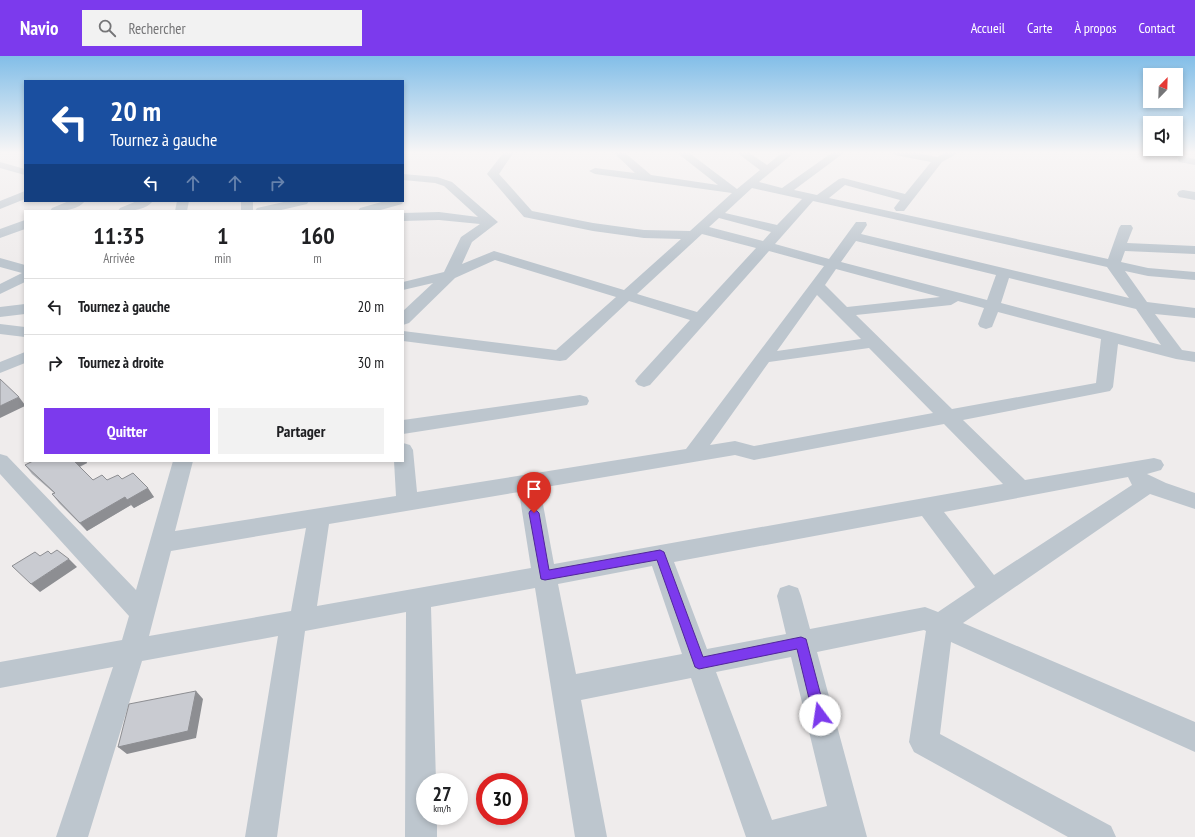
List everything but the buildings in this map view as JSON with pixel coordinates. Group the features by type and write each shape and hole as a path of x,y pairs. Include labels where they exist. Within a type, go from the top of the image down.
{"street":[{"path":"453,188 492,222"},
{"path":"506,188 528,214 593,227 644,234 696,232 766,246 1176,354 1195,356"},
{"path":"710,188 734,192"},
{"path":"729,188 734,192"},
{"path":"404,336 560,356 716,214 734,192 741,188"},
{"path":"772,188 1148,272 1195,276"},
{"path":"785,191 789,188"},
{"path":"644,381 780,230 815,198 831,188"},
{"path":"871,188 908,198"},
{"path":"893,216 916,188"},
{"path":"1183,194 1195,196"},
{"path":"0,205 24,195"},
{"path":"58,210 77,202"},
{"path":"126,210 145,202"},
{"path":"367,210 395,202"},
{"path":"268,210 303,205"},
{"path":"0,208 20,216 0,234"},
{"path":"692,455 872,211"},
{"path":"716,214 780,230"},
{"path":"404,217 419,215 439,216 492,222"},
{"path":"404,319 450,275 466,240 492,222"},
{"path":"1113,264 1126,228"},
{"path":"854,236 1156,309 1195,313"},
{"path":"1119,247 1195,250"},
{"path":"2,263 24,255"},
{"path":"404,286 450,275 494,255 700,318"},
{"path":"2,263 24,270"},
{"path":"1113,264 1176,354"},
{"path":"986,324 1004,272"},
{"path":"0,290 24,277"},
{"path":"817,286 1021,489"},
{"path":"844,312 963,298"},
{"path":"0,312 24,310"},
{"path":"0,329 24,332"},
{"path":"161,543 735,448 754,453 1104,387 1110,337"},
{"path":"764,358 874,342"},
{"path":"0,368 24,357"},
{"path":"404,426 580,401"},
{"path":"0,461 142,613"},
{"path":"72,837 132,651 183,462"},
{"path":"404,462 407,502"},
{"path":"0,675 1126,469 1151,475 1171,494 1195,501"},
{"path":"1100,837 924,742 940,624 991,590 1151,475"},
{"path":"528,482 591,837"},
{"path":"927,506 991,590"},
{"path":"260,837 297,621 319,517"},
{"path":"660,555 762,837"},
{"path":"770,837 848,827 789,596"},
{"path":"418,599 421,837"},
{"path":"565,690 925,618 1195,736"}],"route":[{"path":"534,513 545,576 660,555 699,663 801,642 820,715"}]}
